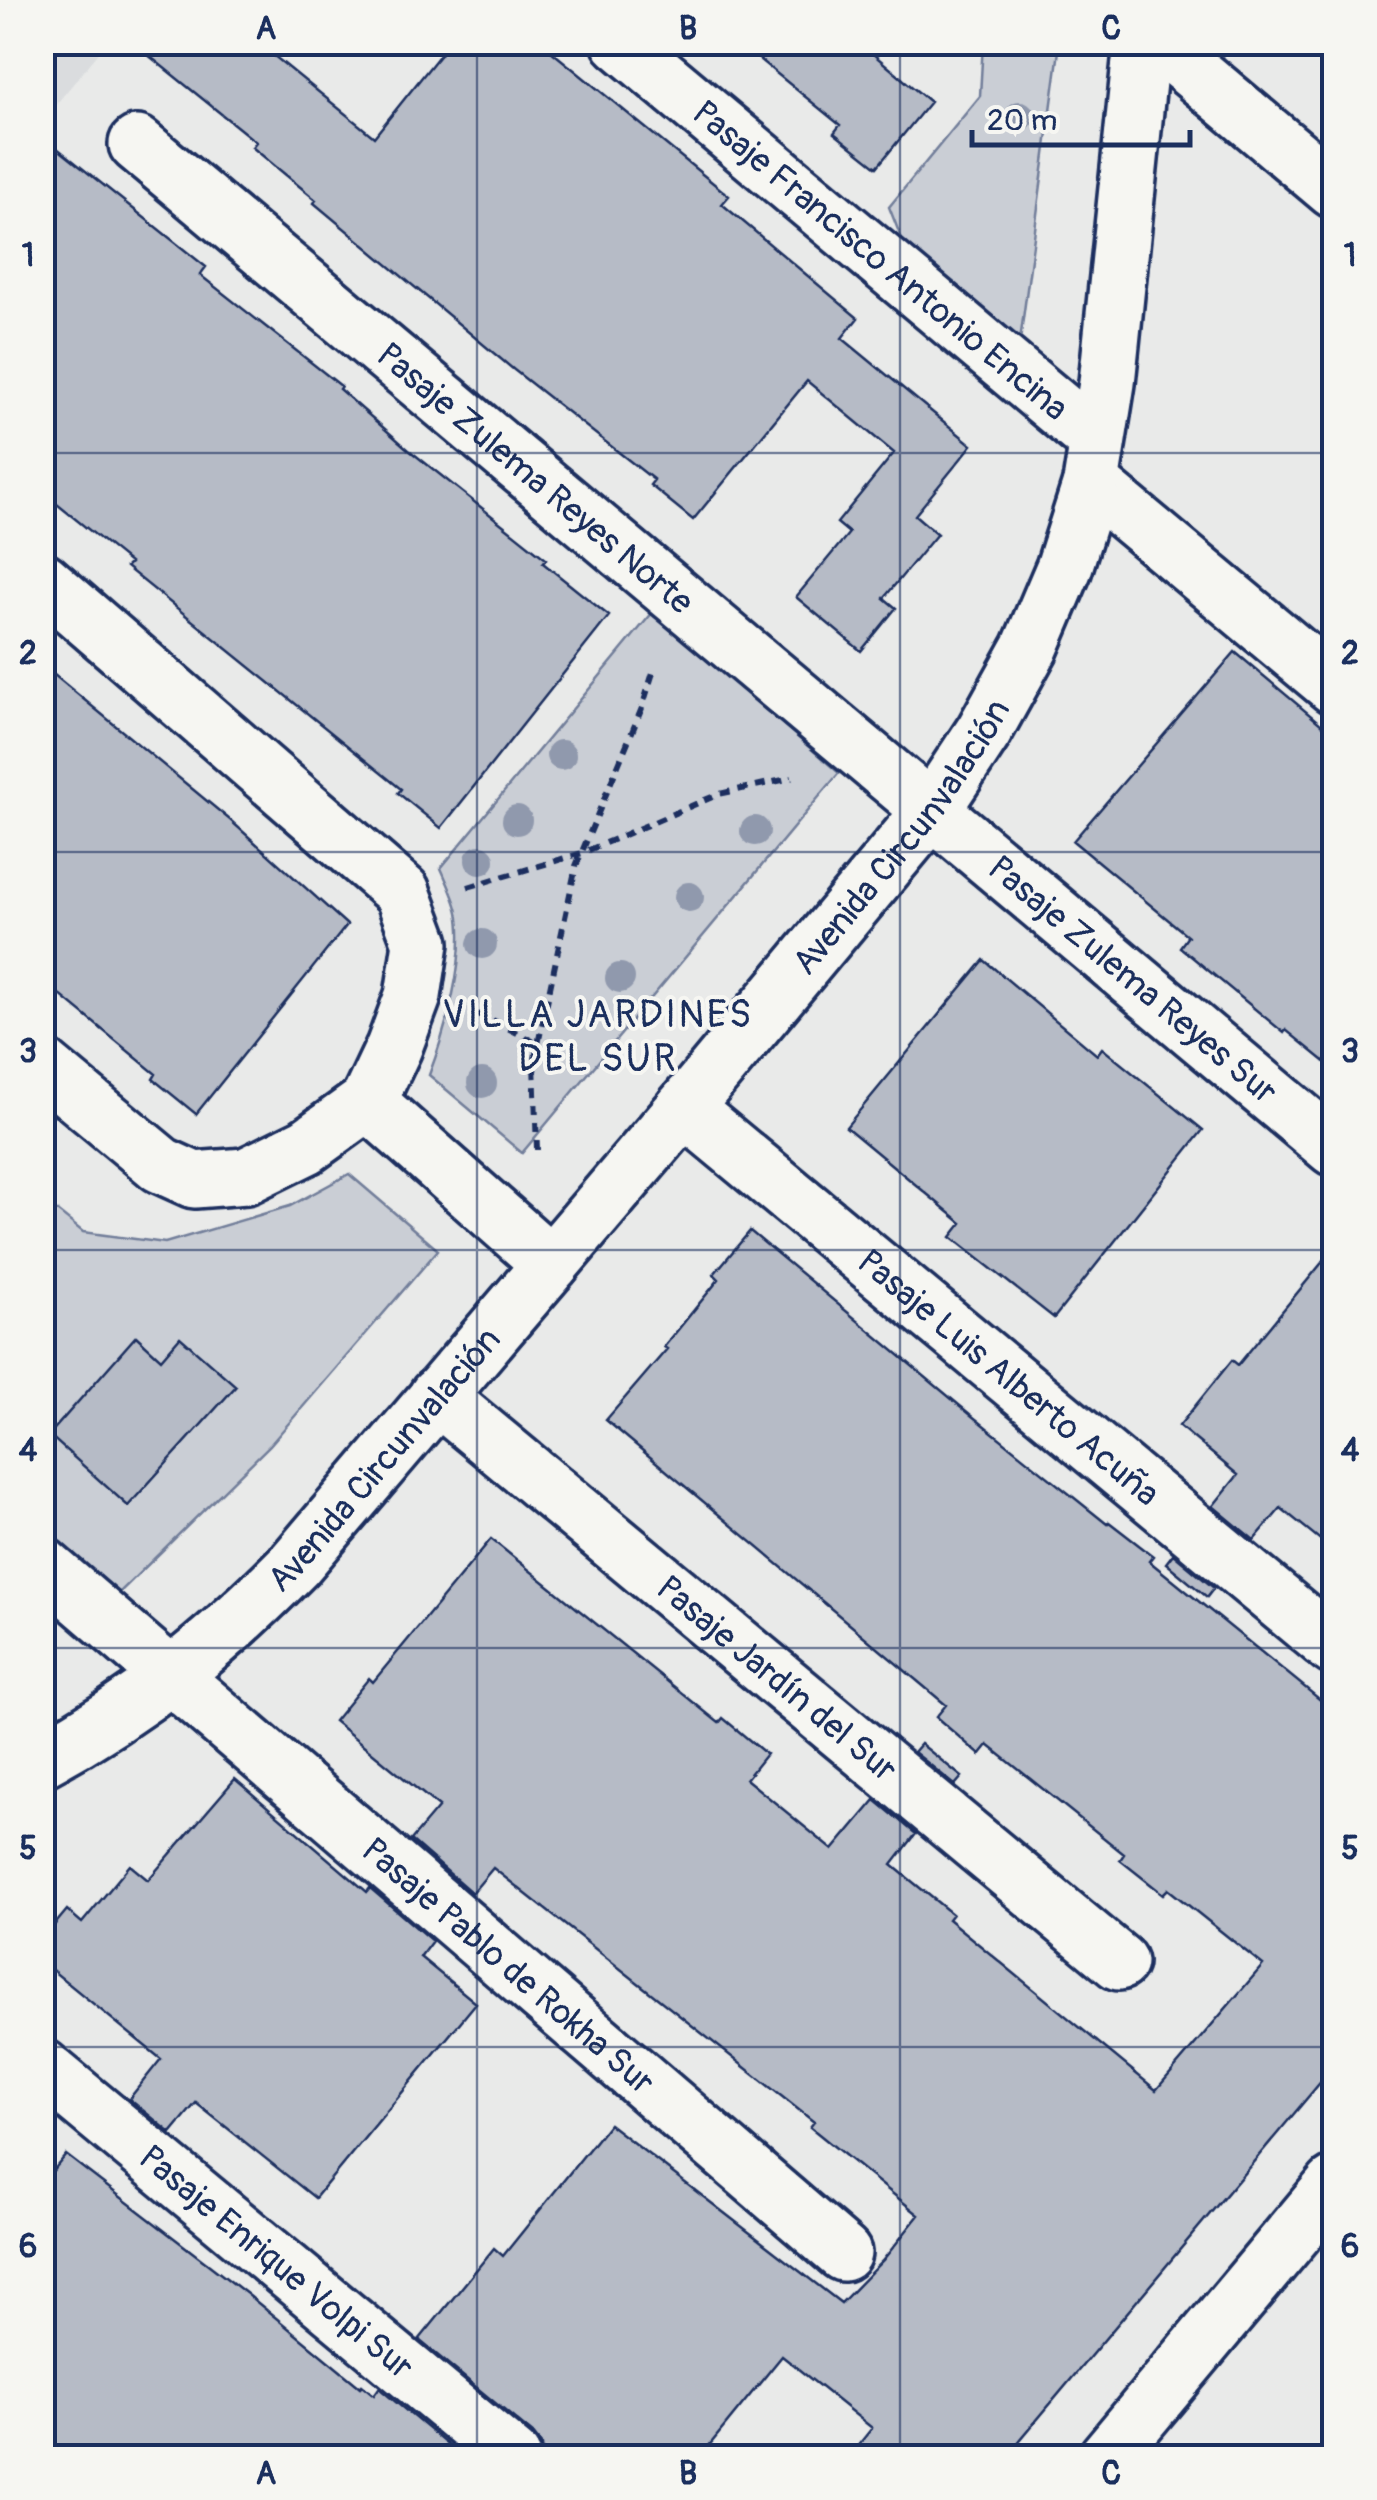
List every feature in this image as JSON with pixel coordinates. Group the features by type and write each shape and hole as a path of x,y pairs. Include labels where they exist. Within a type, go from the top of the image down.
{"street":[{"name":"Pasaje Francisco Antonio Encina","path":"620,42 1094,462 1334,686"},
{"name":"Avenida Circunvalación","path":"42,1759 105,1725 173,1676 237,1623 295,1564 932,810 984,731 1030,648 1064,568 1094,462 1107,382 1142,42"},
{"path":"1158,42 1334,190"},
{"name":"Pasaje Zulema Reyes Norte","path":"137,144 932,810"},
{"path":"42,580 402,892 421,943 413,996 368,1102 307,1146 246,1176 194,1180 161,1165 42,1066"},
{"name":"Pasaje Zulema Reyes Sur","path":"932,810 1334,1148"},
{"path":"368,1102 551,1264"},
{"name":"Pasaje Luis Alberto Acuña","path":"684,1108 1334,1647"},
{"name":"Pasaje Jardín del Sur","path":"437,1396 1119,1962"},
{"name":"Pasaje Pablo de Rokha Sur","path":"42,1565 843,2252"},
{"name":"Pasaje Enrique Volpi Sur","path":"42,2067 514,2458"},
{"path":"1106,2458 1334,2185"}],"path":[{"path":"537,1150 534,1063 582,854 642,708 656,663"},
{"path":"456,891 582,854 719,794 806,774"},
{"path":"472,1014 487,1017 538,1044"}],"shaded area":[{"path":"42,43 107,43 43,120"},
{"path":"983,43 1060,43 1020,341 904,245 889,207 980,96"},
{"path":"653,612 839,773 522,1153 429,1075 448,1017 460,951 458,912 441,868"},
{"path":"349,1174 438,1250 270,1445 116,1596 43,1532 42,1199 83,1232 165,1243 290,1206"}],"building":[{"path":"132,42 257,42 374,137 450,42 540,42 729,196 722,204 858,318 842,338 972,445 915,515 937,534 884,598 896,608 861,651 796,597 849,533 837,523 894,453 807,381 693,520 650,485 654,480 514,370 314,203 316,200 252,147 256,142"},
{"path":"738,42 859,42 930,102 877,167 834,133 840,125"},
{"path":"42,136 206,267 200,275 341,386 339,389 409,450 546,559 543,563 609,616 441,828 398,793 401,789 126,567 130,563 42,492"},
{"path":"1235,652 1334,735 1334,1069 1180,947 1188,936 1073,841"},
{"path":"42,665 230,820 347,925 196,1114 153,1079 156,1074 42,980"},
{"path":"984,960 1097,1055 1102,1048 1203,1130 1054,1318 951,1237 962,1223 846,1127"},
{"path":"750,1231 971,1415 1153,1556 1149,1561 1334,1711 1334,2066 1005,2458 848,2458 872,2428 782,2356 699,2458 543,2458 542,2446 533,2434 419,2340 494,2248 503,2256 609,2124 841,2303 919,2215 810,2127 814,2122 493,1868 472,1893 411,1840 439,1807 334,1721 369,1678 373,1682 491,1539 719,1723 723,1718 766,1754 746,1779 833,1850 875,1800 916,1834 892,1865 952,1914 948,1919 1156,2090 1263,1965 1168,1889 1163,1894 1120,1860 1124,1854 988,1745 980,1755 936,1717 946,1705 606,1420 667,1349 664,1347 719,1279 714,1274"},
{"path":"1334,1248 1334,1551 1281,1508 1254,1540 1213,1506 1238,1475 1179,1426 1232,1360 1238,1365"},
{"path":"136,1336 161,1359 180,1337 236,1386 128,1506 49,1435"},
{"path":"1173,1554 1214,1588 1207,1597 1166,1563"},
{"path":"921,1744 962,1777 955,1785 914,1752"},
{"path":"235,1779 367,1892 370,1888 432,1941 420,1957 476,2003 315,2198 196,2103 171,2133 129,2099 161,2059 42,1962 42,1940 67,1910 82,1923 130,1865 148,1880"},
{"path":"66,2155 247,2294 360,2387 374,2395 379,2388 463,2458 42,2458 42,2184"}],"district":[{"name":"VILLA JARDINES DEL SUR","path":"598,1036"}]}
